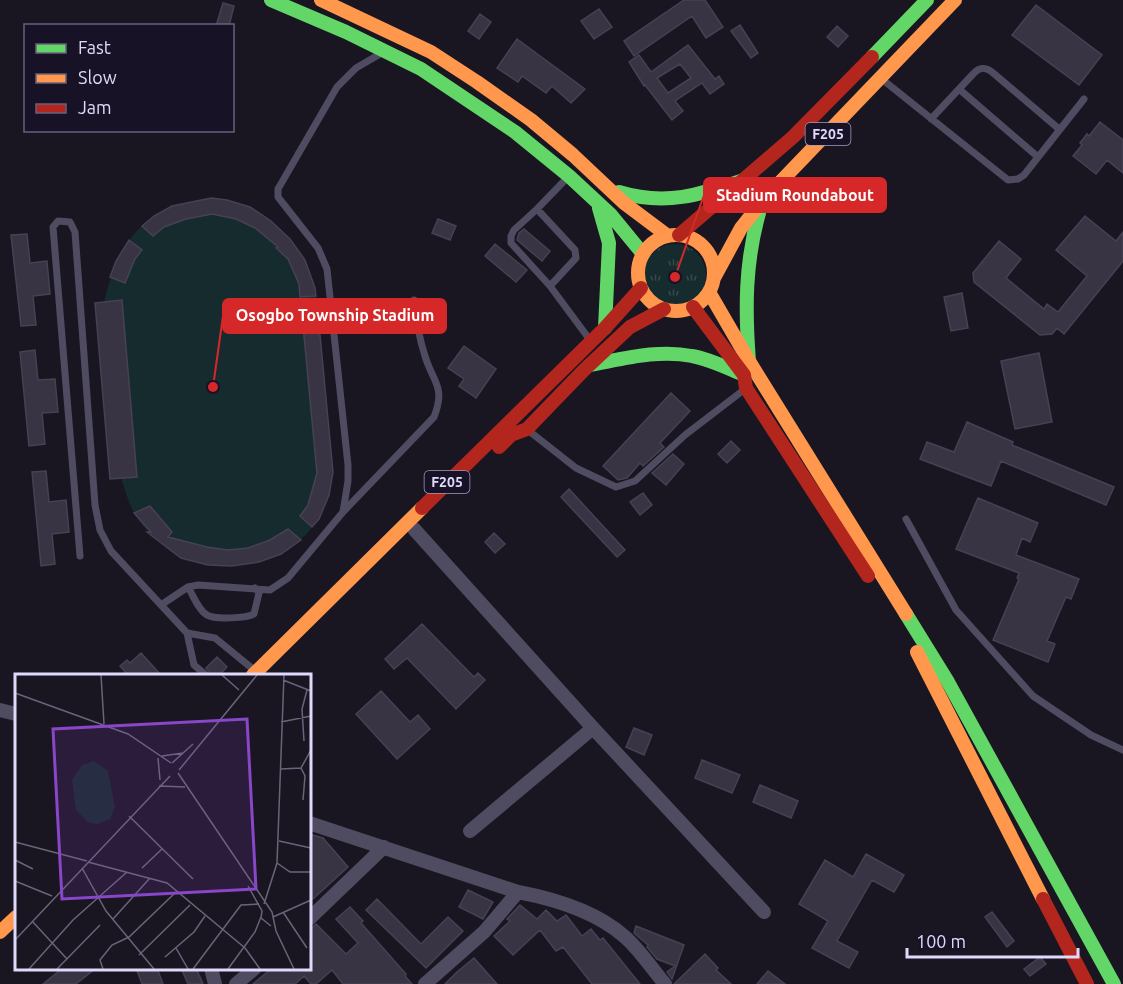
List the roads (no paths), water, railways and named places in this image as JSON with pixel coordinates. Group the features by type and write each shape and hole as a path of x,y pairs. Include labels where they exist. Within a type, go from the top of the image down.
{"main road":[{"path":"271,0 421,69 515,132 569,176 611,215 643,254 638,271 641,288 646,297 663,309"},
{"path":"321,0 431,52 531,120 573,155 624,203 673,235 691,238 701,244 709,254 714,266 714,278"},
{"name":"F205","path":"643,254 658,239 673,235 744,180 793,137 927,0"},
{"name":"F205","path":"259,674 511,435 527,429 590,364 630,327 663,309 673,311 693,307 702,301 709,292 741,228 764,199 956,0"},
{"path":"607,186 648,200 675,200 690,198 744,180"},
{"path":"749,361 745,306 746,266 753,233 764,199"},
{"path":"598,203 609,243 605,328"},
{"name":"F205","path":"259,674 590,340 605,328 641,288"},
{"path":"709,292 749,361 948,682 1114,984"},
{"path":"693,307 745,381 916,650 1087,984"},
{"path":"590,364 651,354 683,354 707,360 745,381"},
{"path":"0,916 14,911"},
{"path":"0,932 14,911"}],"street":[{"path":"414,529 593,728 764,912"},
{"path":"0,710 15,714"},
{"path":"470,831 593,728"},
{"path":"310,822 518,892 536,895 576,909 611,925 627,939 662,983"},
{"path":"310,918 384,847"},
{"path":"425,984 484,932 518,892"},
{"path":"211,969 215,984"},
{"path":"236,984 254,969"}],"lane":[{"path":"343,512 348,465 327,269 318,248 278,197 278,189 337,87 356,68 386,51"},
{"path":"931,119 978,70 987,69 1059,129"},
{"path":"881,78 1008,180 1018,179 1038,158 1084,99"},
{"path":"959,89 1038,158"},
{"path":"569,176 514,230 511,243 550,286 590,340"},
{"path":"537,209 575,250 576,254 576,258 550,286"},
{"path":"80,556 53,227 58,221 70,222 75,232 95,505 100,530 111,551 187,633 194,665 205,674"},
{"path":"161,605 188,587 198,585 270,590 288,578 343,512 434,417 439,403 438,384 425,358 414,300"},
{"path":"527,429 576,468 616,487 635,481 745,381"},
{"path":"906,519 956,610 1033,696 1091,735 1123,750"},
{"path":"188,587 205,615 248,618 254,614 259,593 255,588"},
{"path":"187,633 215,638 259,674"}],"place":[{"name":"Stadium Roundabout","path":"675,277"},
{"name":"Osogbo Township Stadium","path":"213,387"}]}
